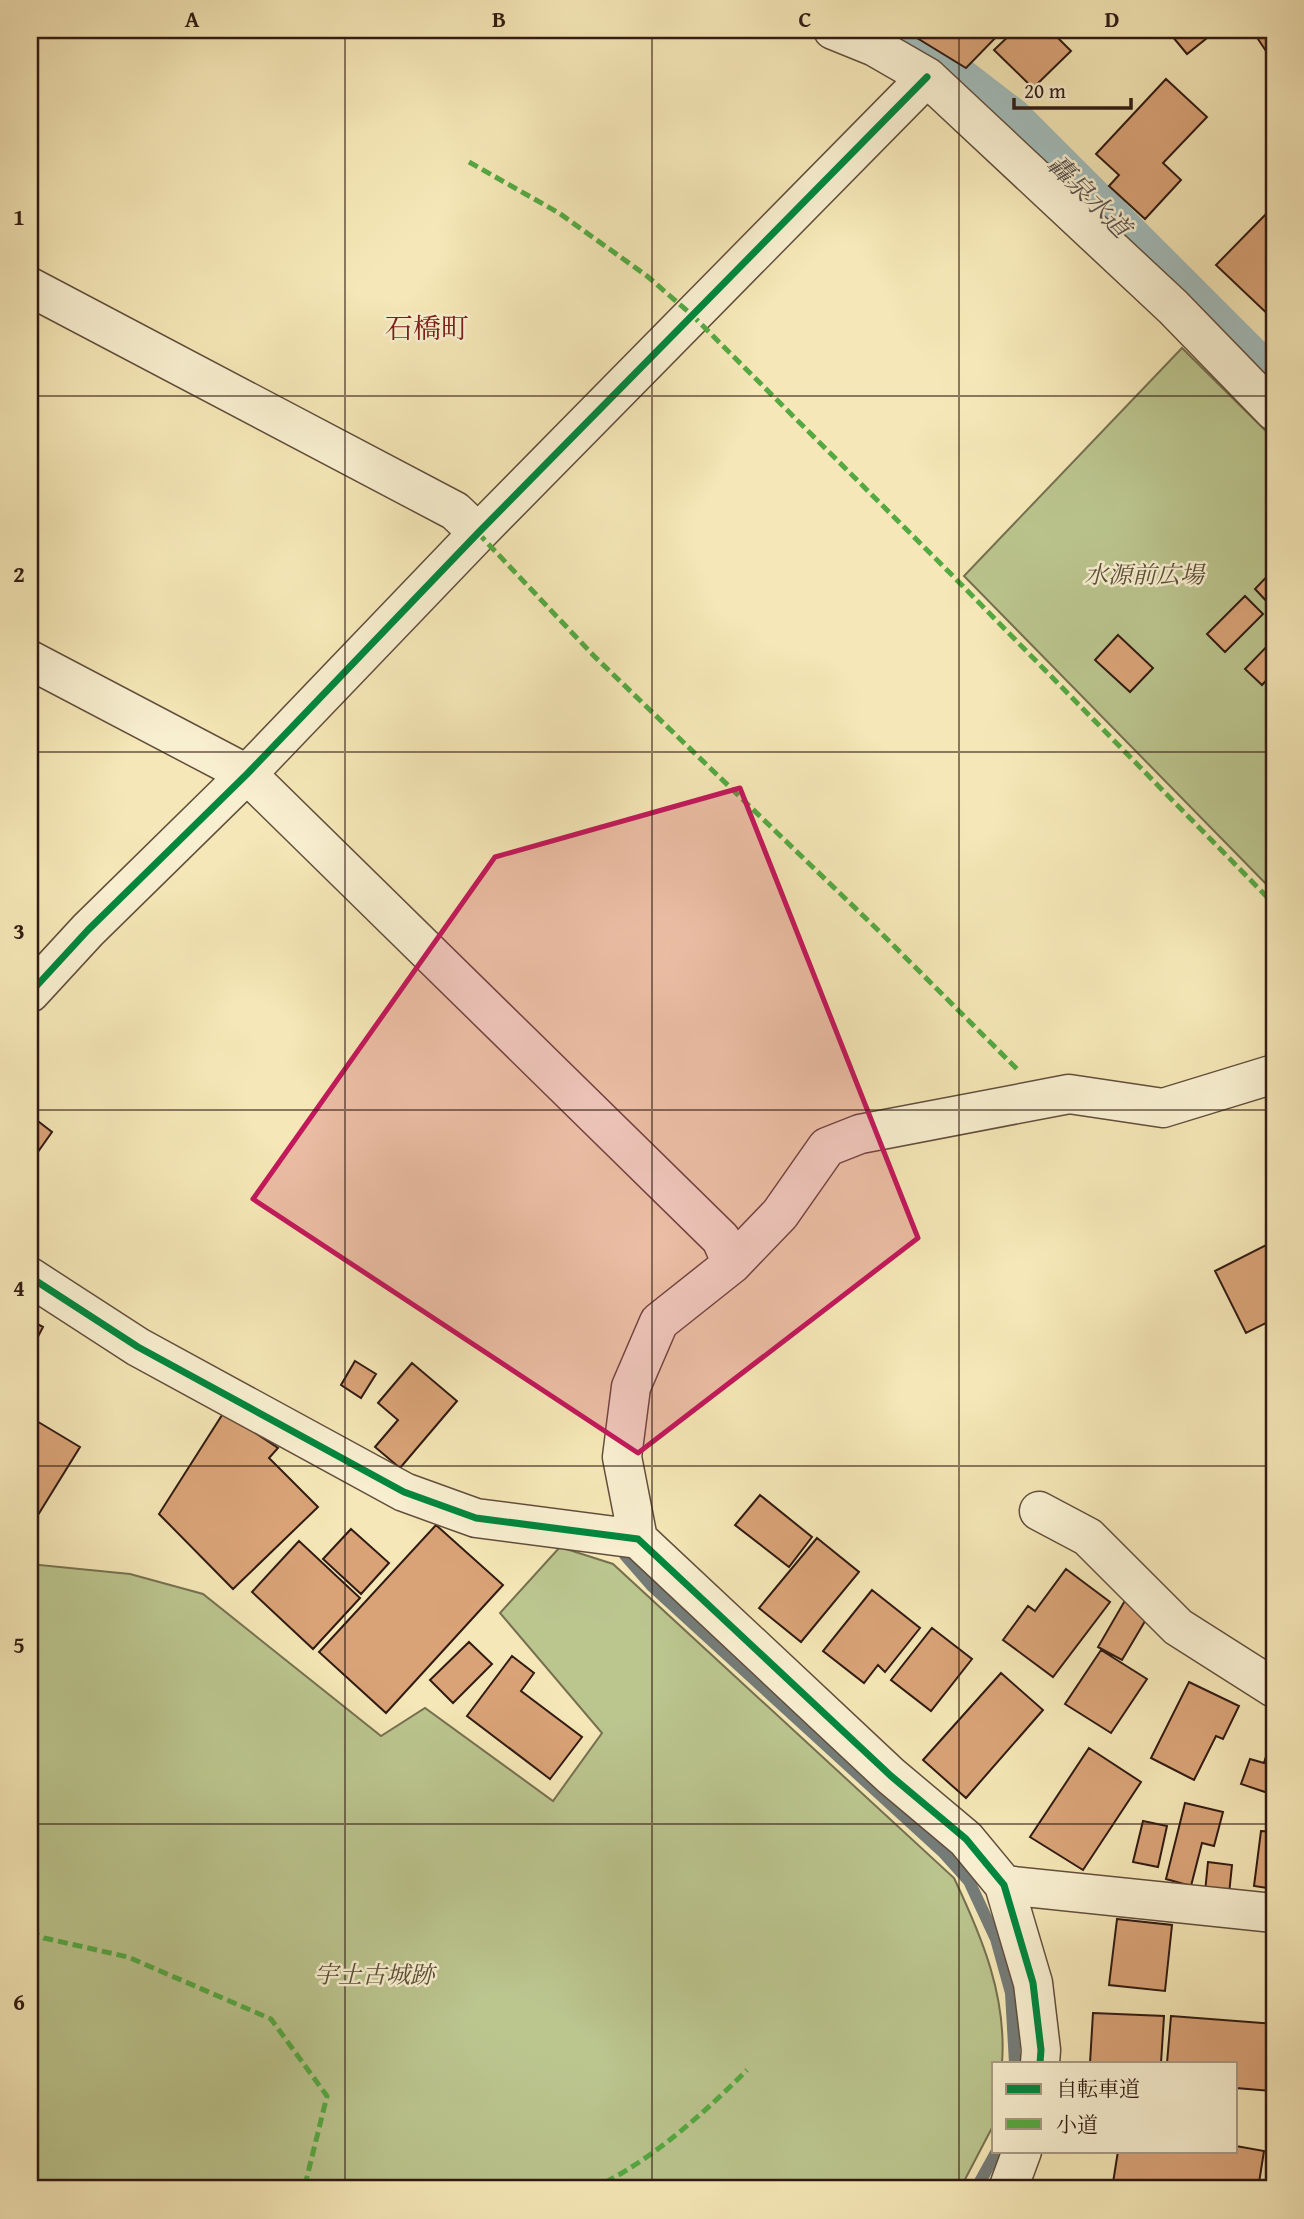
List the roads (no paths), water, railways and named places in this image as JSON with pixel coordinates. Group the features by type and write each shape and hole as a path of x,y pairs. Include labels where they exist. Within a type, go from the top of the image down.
{"street":[{"path":"833,30 875,47 927,78 1173,307 1274,411"},
{"path":"30,993 88,930 247,774 478,533 927,78"},
{"path":"30,287 455,511 478,533"},
{"path":"30,660 247,774 721,1239 732,1264"},
{"path":"638,1539 622,1457 631,1387 659,1322 732,1264 780,1214 827,1147 860,1134 1069,1094 1163,1108 1274,1074"},
{"path":"30,1278 138,1347 404,1492 476,1518 638,1539 891,1776 966,1839 1004,1885 1033,1983 1040,2062"},
{"path":"1039,1511 1088,1537 1178,1627 1274,1688"},
{"path":"1004,1885 1274,1913"},
{"path":"1008,2189 1022,2152"}],"waterway":[{"name":"轟泉水道","path":"889,30 1012,119 1274,381"},
{"path":"622,1542 625,1555 652,1586 943,1852 969,1881 996,1939 1011,1993 1015,2062"},
{"path":"976,2189 996,2152"}],"district":[{"name":"石橋町","path":"427,328"}],"park label":[{"name":"水源前広場","path":"1144,575"},
{"name":"宇土古城跡","path":"374,1975"}]}
